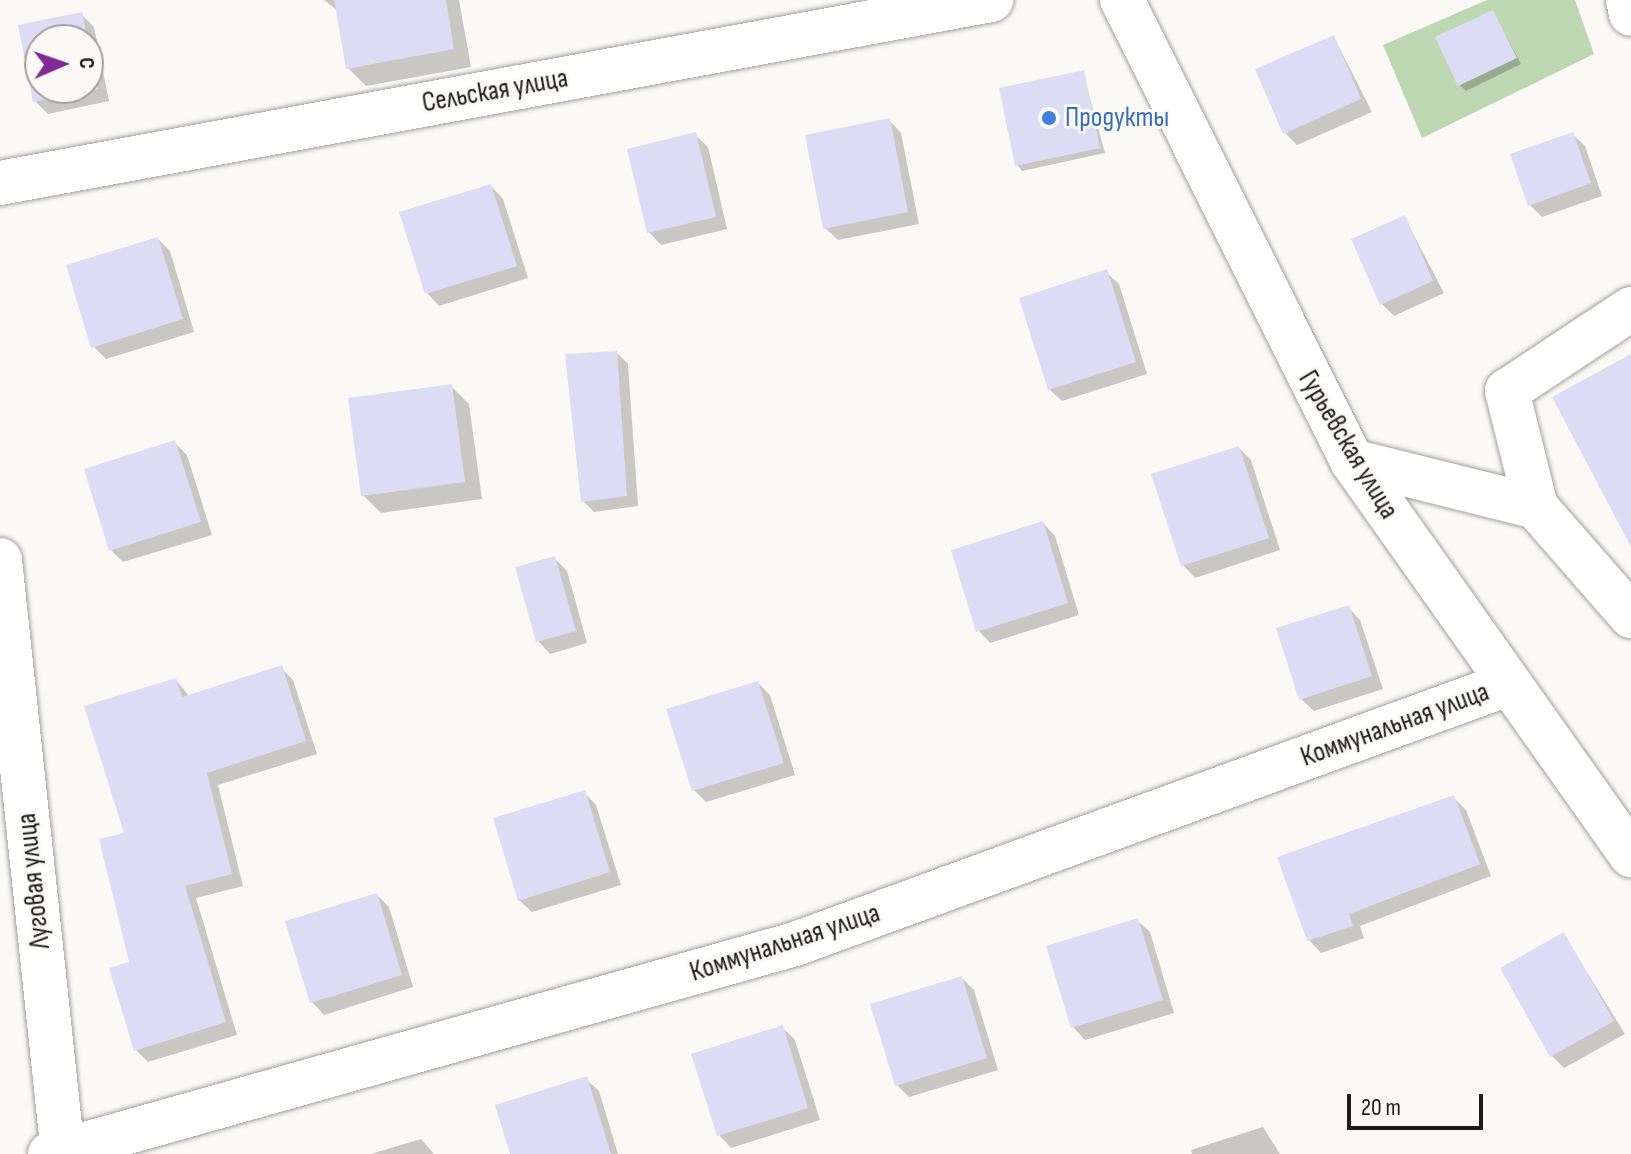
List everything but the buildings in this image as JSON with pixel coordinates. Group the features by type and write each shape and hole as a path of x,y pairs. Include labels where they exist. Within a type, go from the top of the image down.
{"street":[{"name":"Сельская улица","path":"0,183 991,0"},
{"name":"Гурьевская улица","path":"1122,0 1352,461 1505,685 1625,847"},
{"path":"1628,0 1631,14"},
{"path":"1631,309 1507,391 1536,507 1631,616"},
{"path":"1352,461 1536,507"},
{"name":"Луговая улица","path":"0,560 58,1153"},
{"name":"Коммунальная улица","path":"58,1153 795,944 1505,685"},
{"path":"1625,847 1631,797"}],"green space":[{"path":"1487,0 1575,0 1594,54 1422,138 1383,45"}],"place":[{"name":"Продукты","path":"1049,118"}]}
